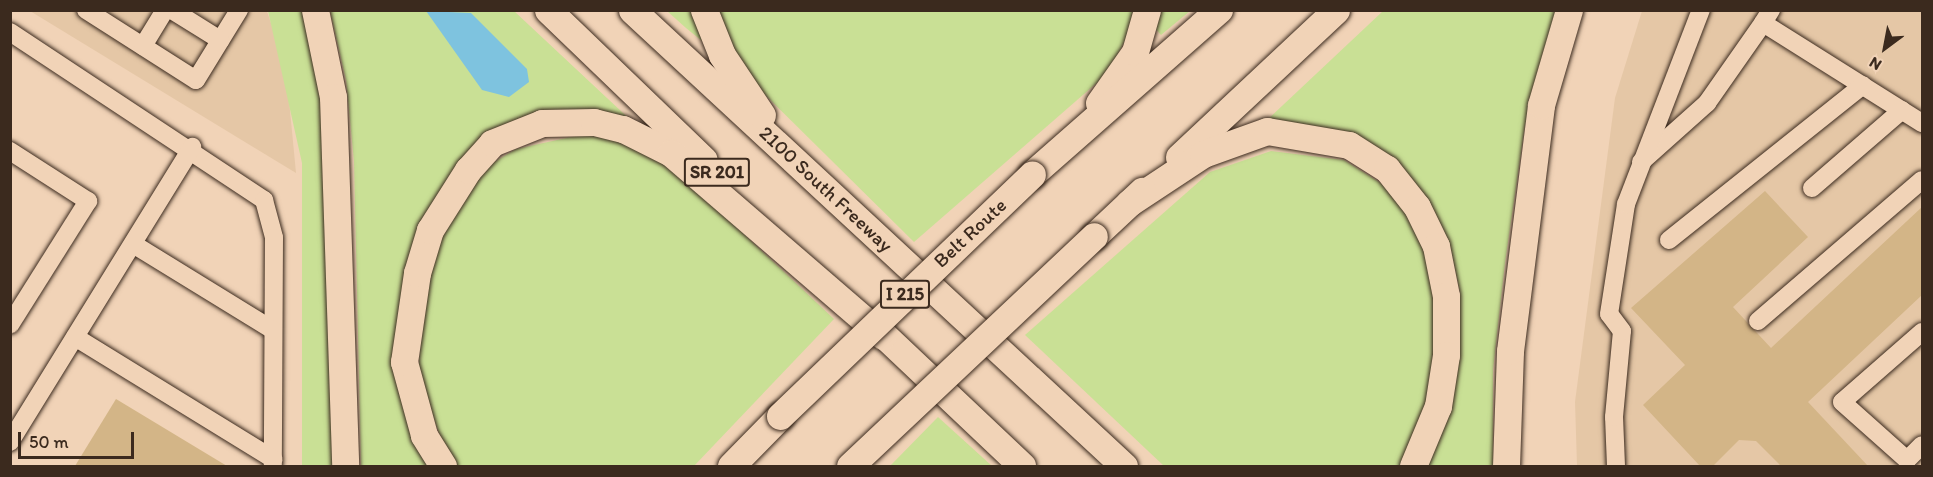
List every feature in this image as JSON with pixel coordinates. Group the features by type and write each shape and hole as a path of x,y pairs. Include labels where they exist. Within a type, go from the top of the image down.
{"highway":[{"path":"315,10 333,97 345,466"},
{"name":"SR 201","path":"548,10 883,336 1022,466"},
{"name":"2100 South Freeway","path":"632,10 1124,466"},
{"path":"704,10 722,55 787,154"},
{"path":"1068,141 1135,52 1147,10"},
{"name":"Belt Route","path":"731,466 1032,174 1219,10"},
{"path":"850,466 1336,10"},
{"path":"1506,466 1510,351 1541,105 1569,10"},
{"path":"443,466 424,435 404,362 417,273 430,230 468,170 492,143 542,123 594,122 623,129 671,153 883,336"},
{"path":"1129,203 1203,154 1267,131 1349,145 1387,168 1417,207 1436,246 1446,296 1446,355 1438,406 1413,466"},
{"path":"723,466 758,438"}],"lane":[{"path":"86,10 196,80 239,10"},
{"path":"143,46 165,10"},
{"path":"172,10 220,40"},
{"path":"1616,466 1614,417 1622,331 1609,314 1626,204 1640,162 1701,10"},
{"path":"1640,162 1707,103 1767,16 1863,85 1923,123"},
{"path":"10,32 192,147 264,200 274,238 273,463"},
{"path":"1669,240 1863,85"},
{"path":"1812,188 1902,110"},
{"path":"10,442 192,147"},
{"path":"10,151 88,201 10,324"},
{"path":"1758,321 1923,180"},
{"path":"133,244 273,330"},
{"path":"1923,332 1842,402 1907,460 1923,445"},
{"path":"75,337 273,463"}],"shaded area":[{"path":"30,11 267,11 286,69 296,173"},
{"path":"1642,11 1922,11 1922,466 1577,466 1575,402 1615,98"}],"green space":[{"path":"268,11 309,11 329,99 341,466 302,466 302,163"},
{"path":"330,11 514,11 638,127 601,119 485,144 402,317 429,466 361,466 354,161 346,80"},
{"path":"667,11 694,11 702,41 686,28"},
{"path":"716,11 1141,11 1107,74 914,242 749,79 729,50"},
{"path":"1159,11 1190,11 1161,35 1154,27"},
{"path":"1383,11 1556,11 1525,125 1505,263 1493,370 1493,466 1422,466 1455,366 1460,292 1449,242 1423,198 1407,180 1264,123"},
{"path":"580,135 612,138 645,150 695,188 834,319 694,466 451,466 418,375 426,281 452,208 491,164 516,149"},
{"path":"1271,151 1344,160 1395,192 1416,216 1444,297 1427,411 1401,466 1164,466 1025,335 1210,172"},
{"path":"938,417 992,466 890,466"}],"water":[{"path":"426,11 471,13 527,69 529,82 509,97 482,90"}],"building":[{"path":"1765,191 1808,237 1733,307 1771,348 1922,207 1922,295 1808,402 1868,466 1781,466 1756,441 1739,440 1713,466 1700,466 1643,405 1685,365 1631,308"},
{"path":"116,399 227,466 75,466"}]}
